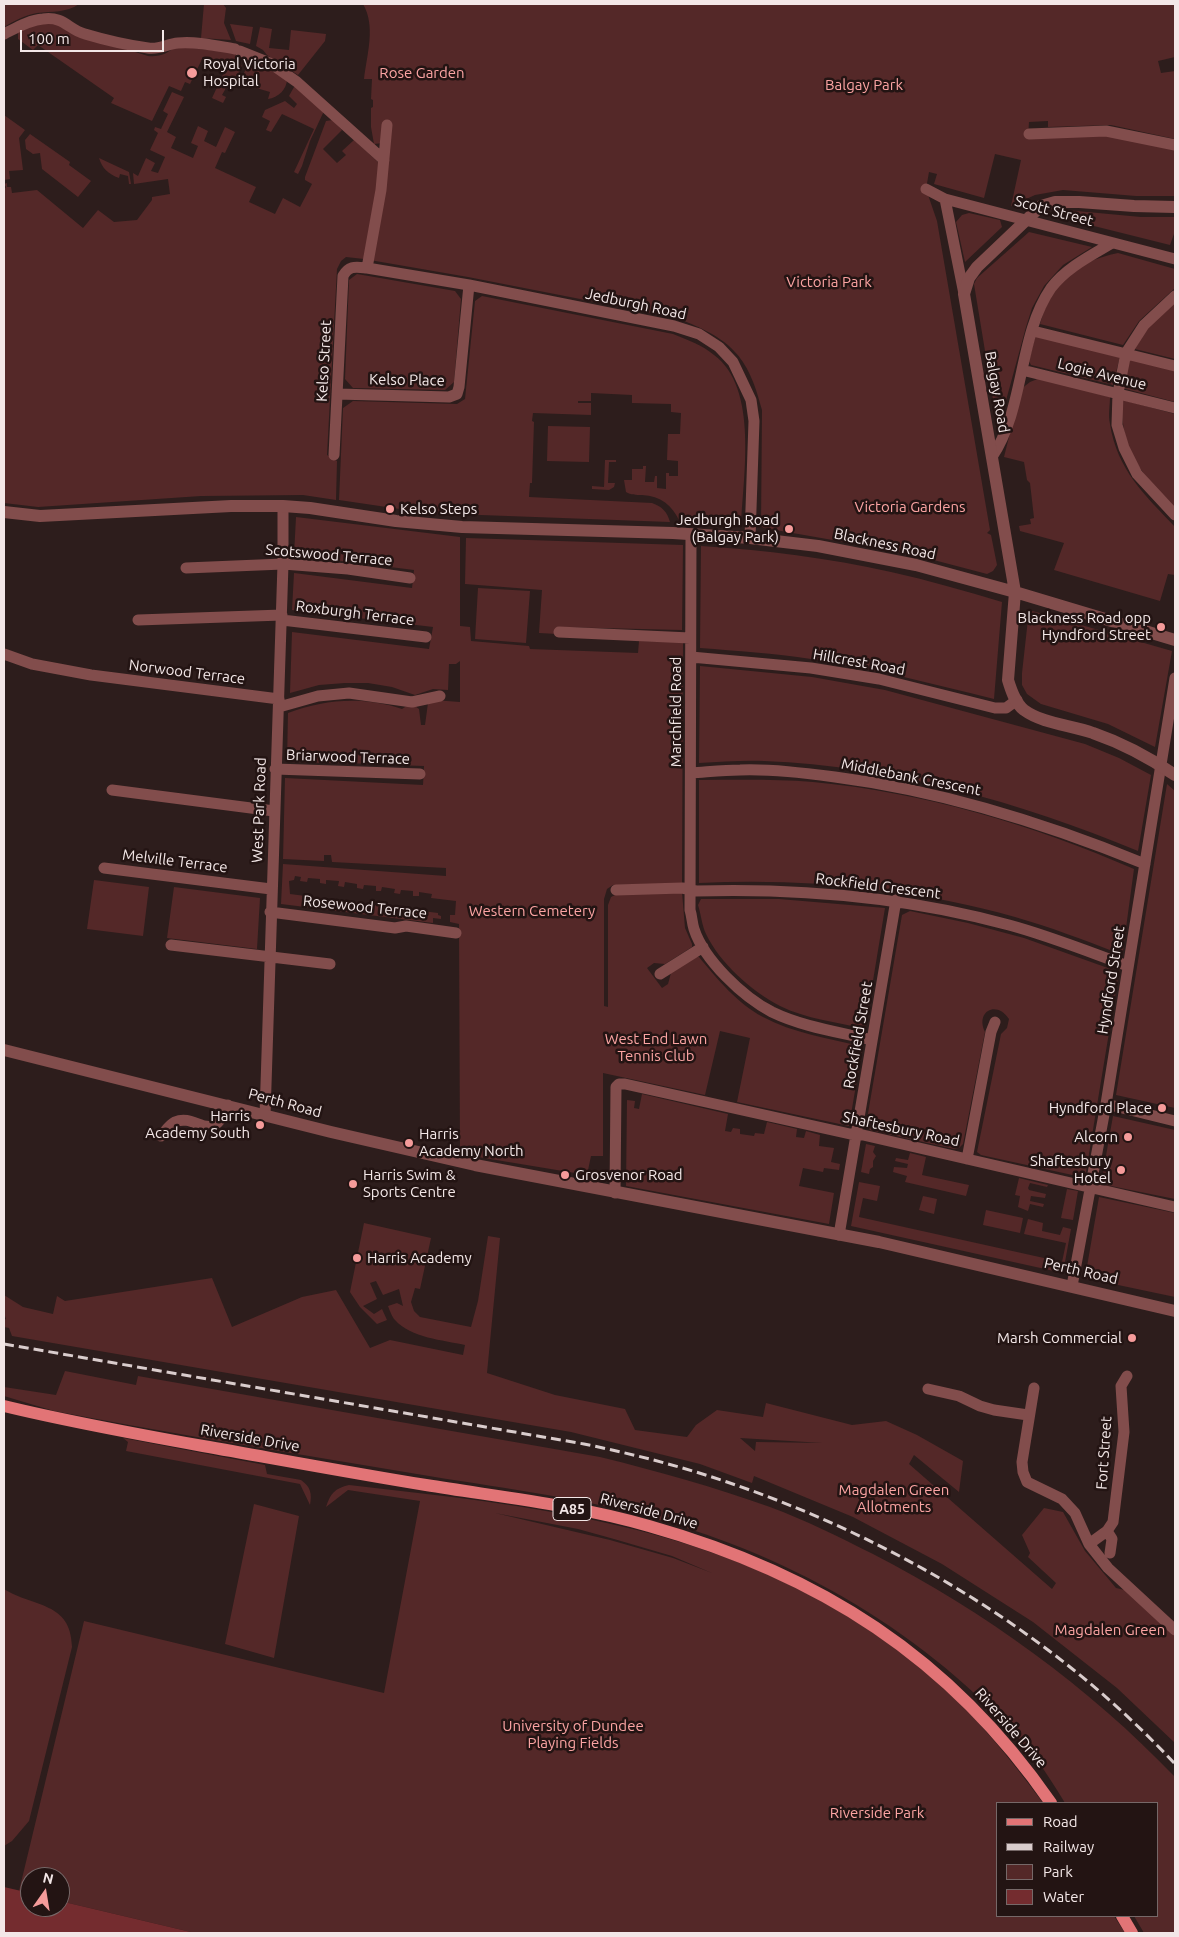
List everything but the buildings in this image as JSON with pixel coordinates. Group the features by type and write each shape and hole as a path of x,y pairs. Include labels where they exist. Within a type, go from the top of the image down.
{"main road":[{"name":"Riverside Drive","path":"4,1406 72,1422 336,1470 592,1513 647,1525 719,1548 776,1572 845,1607 897,1641 959,1693 992,1726 1029,1771 1050,1802"},
{"path":"1123,1917 1132,1933"}],"street":[{"path":"4,34 24,23 43,18 65,22 82,34 150,49 163,48 177,43 212,45 237,50 270,63 297,82 384,160"},
{"path":"367,268 381,190 386,125"},
{"path":"1029,134 1106,131 1175,145"},
{"name":"Scott Street","path":"926,189 945,199 1175,259"},
{"name":"Balgay Road","path":"945,199 964,294 1015,592 1008,680 1016,700"},
{"path":"964,294 969,278 977,267 1041,206 1055,202 1175,207"},
{"path":"992,456 1008,427 1041,305 1052,287 1070,268 1112,242"},
{"name":"Jedburgh Road","path":"346,270 352,267 367,268 469,285 674,326 699,334 720,347 733,362 751,400 754,421 750,538"},
{"name":"Kelso Street","path":"334,455 343,276 346,270"},
{"name":"Kelso Place","path":"338,394 449,397 457,394 469,285"},
{"path":"1175,296 1144,325 1126,354 1118,393 1118,425 1124,448 1137,474 1175,515"},
{"name":"Logie Avenue","path":"1033,330 1175,366"},
{"name":"Logie Avenue","path":"1022,370 1175,408"},
{"name":"Blackness Road","path":"4,512 40,516 78,516 189,508 284,506 422,524 462,527 691,534 750,538 818,546 887,559 1015,592 1175,640"},
{"name":"West Park Road","path":"265,1115 284,506"},
{"name":"Marchfield Road","path":"691,534 690,910 694,929 703,947 719,968 740,990 771,1011 804,1024 872,1040"},
{"name":"Scotswood Terrace","path":"186,568 283,564 348,569 410,578"},
{"name":"Roxburgh Terrace","path":"138,620 282,617 426,637"},
{"path":"559,632 690,638"},
{"name":"Norwood Terrace","path":"4,654 32,664 91,675 279,703"},
{"name":"Hillcrest Road","path":"691,657 811,668 879,679 995,708 1006,708 1016,700"},
{"name":"Hyndford Street","path":"1072,1286 1106,1104 1175,678"},
{"path":"279,703 349,692 412,702 440,696"},
{"path":"1016,700 1024,710 1038,717 1094,733 1131,749 1175,775"},
{"name":"Briarwood Terrace","path":"275,769 420,774"},
{"name":"Middlebank Crescent","path":"691,773 741,770 802,772 868,781 927,792 1040,824 1145,864"},
{"path":"112,790 274,811"},
{"name":"Melville Terrace","path":"104,868 271,889"},
{"name":"Rockfield Crescent","path":"616,890 682,888 696,892 792,891 896,900 956,912 1011,926 1128,966"},
{"name":"Rockfield Street","path":"839,1235 896,900"},
{"name":"Rosewood Terrace","path":"270,912 396,928 406,926 456,933"},
{"path":"171,945 330,964"},
{"path":"660,974 703,947"},
{"path":"967,1159 991,1032 996,1022"},
{"name":"Perth Road","path":"4,1050 331,1132 475,1165 980,1264 1175,1311"},
{"name":"Shaftesbury Road","path":"621,1194 616,1087 619,1084 856,1134 1175,1207"},
{"path":"1106,1104 1175,1121"},
{"path":"161,1136 174,1122 180,1121 209,1127 215,1125 230,1106"},
{"name":"Fort Street","path":"1110,1553 1112,1539 1107,1531 1113,1522 1124,1432 1122,1386 1127,1376"},
{"path":"1034,1388 1022,1462 1027,1482 1062,1499 1075,1513 1089,1544 1108,1568 1175,1630"},
{"path":"928,1389 960,1396 980,1406 994,1410 1028,1416"},
{"path":"1089,1544 1107,1531"}],"green space":[{"path":"4,4 79,4 64,10 28,15 4,27"},
{"path":"204,4 223,4 226,8 224,23 231,40 201,38"},
{"path":"363,4 1175,4 1175,57 1158,61 1161,73 1175,71 1175,139 1111,125 1048,127 1048,121 1029,122 1028,138 1107,135 1175,149 1175,196 1136,196 1063,190 1035,195 1011,206 1021,160 995,154 984,198 934,184 937,174 929,172 926,189 937,221 990,530 987,533 991,535 997,565 993,571 987,574 907,553 761,526 762,410 757,391 743,362 734,351 711,333 677,318 468,277 346,257 341,261 337,269 327,455 337,461 336,500 303,495 201,496 38,507 4,503 4,190 6,187 4,184 7,183 7,187 11,187 12,193 37,190 83,228 98,210 114,222 137,220 152,200 152,197 170,194 168,179 134,184 133,173 138,176 146,158 155,163 151,171 158,173 165,157 150,150 158,133 154,130 155,127 161,129 168,114 163,111 172,92 184,97 167,132 176,137 171,148 193,158 198,146 191,143 198,126 208,131 204,141 216,147 225,127 235,132 225,153 222,152 215,168 256,187 249,202 275,214 283,198 300,207 312,184 305,180 305,177 326,121 333,120 342,130 323,149 337,163 346,155 342,151 354,140 379,163 383,143 374,144 371,127 371,108 373,107 373,100 371,99 372,79 364,79 370,31 367,13"},
{"path":"41,22 55,23 97,40 148,56 163,54 176,46 236,53 242,67 230,90 226,88 222,95 226,97 223,103 212,98 226,68 203,57 190,84 185,82 181,91 169,86 152,121 111,103 114,98 38,45 33,50 18,39 18,33 21,28"},
{"path":"230,24 253,27 250,44 236,41"},
{"path":"260,27 272,29 269,48 289,50 291,30 326,34 325,41 298,75 256,46"},
{"path":"242,55 277,71 287,79 287,83 281,92 275,97 268,99 270,92 239,83 247,67"},
{"path":"294,87 299,87 324,111 298,174 294,172 314,129 282,114 271,132 266,130 270,121 262,117 265,110 285,101 294,108 297,104 289,96"},
{"path":"4,115 25,130 19,138 23,170 9,171 10,179 4,180"},
{"path":"30,134 70,162 69,165 91,181 78,197 42,169 40,153 33,154 26,149 25,140"},
{"path":"99,158 129,172 131,184 129,184 128,176 120,174 119,178 109,173"},
{"path":"1066,210 1141,217 1175,217 1175,231 1170,245 1062,218 1062,214"},
{"path":"969,213 1000,220 1002,227 965,262 956,222 962,215"},
{"path":"1029,232 1092,247 1063,265 1044,286 1032,308 998,430 974,284 977,278"},
{"path":"1118,253 1175,269 1175,288 1139,321 1123,345 1040,324 1051,296 1067,276 1089,262"},
{"path":"357,274 455,291 461,299 454,382 445,390 353,388 345,379 349,280"},
{"path":"482,296 673,334 700,346 714,355 728,370 737,389 743,411 745,459 741,526 680,522 665,502 655,497 634,495 626,492 624,480 632,480 632,469 643,469 643,466 646,466 645,482 654,482 655,476 657,476 657,488 666,489 666,473 669,473 669,476 678,476 678,461 667,460 668,434 680,434 681,413 671,412 671,404 632,403 632,395 591,393 591,401 578,401 578,403 591,403 591,415 533,413 532,483 530,483 529,497 652,503 664,510 670,522 427,513 339,500 343,408 353,401 457,404 465,399 475,301"},
{"path":"1175,303 1175,359 1135,349 1147,328"},
{"path":"1038,335 1120,356 1113,385 1031,365 1029,361 1035,337"},
{"path":"1130,359 1175,371 1175,402 1122,388"},
{"path":"1040,378 1110,397 1109,421 1119,455 1134,481 1175,527 1175,575 1168,574 1160,601 1054,570 1064,543 1020,531 1019,526 1031,524 1030,519 1034,518 1030,483 1027,480 1024,462 1004,457 1021,389 1030,382"},
{"path":"1123,400 1175,414 1175,508 1143,473 1135,460 1129,447 1122,417"},
{"path":"548,426 590,427 589,462 547,461"},
{"path":"605,460 616,460 616,462 609,462 608,483 615,483 614,487 609,490 592,489 592,486 604,487"},
{"path":"296,517 460,537 460,626 470,627 471,641 529,646 530,649 638,653 639,641 683,642 682,884 613,885 607,889 604,899 604,1006 608,1007 608,905 611,897 617,894 682,892 685,928 692,947 665,964 654,963 647,968 662,988 668,984 671,973 696,956 699,957 737,998 754,1012 774,1023 798,1031 859,1046 862,1050 849,1126 737,1102 750,1038 720,1031 705,1095 603,1073 603,1156 591,1156 587,1175 460,1154 459,924 450,922 450,915 455,915 456,901 431,898 432,894 419,892 419,896 413,896 413,891 401,890 400,894 394,893 395,889 382,887 381,891 376,891 376,886 364,885 363,889 357,888 357,884 345,882 344,887 338,886 339,881 326,880 326,884 320,883 320,879 308,878 307,882 300,881 301,877 295,876 294,880 289,881 290,894 438,913 441,919 433,918 433,923 281,904 283,864 446,876 446,868 332,862 331,855 324,855 324,861 283,859 285,778 423,785 424,766 394,765 394,757 385,757 384,764 287,762 288,713 330,702 373,702 402,709 414,706 419,709 421,725 425,725 428,703 433,700 460,702 460,661 456,664 449,664 448,690 433,689 415,695 392,687 368,683 345,683 319,685 290,693 292,632 429,649 433,627 292,610 294,573 412,588 414,570 294,555"},
{"path":"466,538 683,545 682,630 558,627 557,634 539,633 542,590 465,584"},
{"path":"701,546 773,552 844,563 891,572 1002,602 994,699 834,663 783,655 700,648"},
{"path":"478,588 530,591 526,643 475,639"},
{"path":"1029,610 1172,651 1155,747 1108,724 1041,704 1027,694 1022,685 1022,673"},
{"path":"700,666 812,677 885,690 1085,744 1119,758 1151,775 1138,851 1093,833 1002,802 908,779 812,764 756,761 699,763"},
{"path":"699,780 813,782 895,794 977,813 1057,838 1096,853 1134,869 1123,950 1118,953 1015,917 976,907 898,892 858,887 779,882 699,883"},
{"path":"1167,784 1175,791 1175,1108 1116,1095"},
{"path":"94,880 149,887 143,936 87,929"},
{"path":"174,887 260,898 257,949 167,938"},
{"path":"701,899 779,899 885,908 865,1029 811,1017 790,1010 769,1000 758,992 728,966 712,945 703,927 698,905"},
{"path":"910,911 968,923 1024,938 1119,972 1086,1172 1082,1176 981,1155 977,1152 1001,1034 1007,1028 1009,1019 999,1010 989,1010 983,1018 985,1032 963,1144 959,1148 954,1149 870,1130 866,1125 902,915"},
{"path":"642,1094 728,1114 725,1131 731,1132 733,1128 740,1129 740,1134 754,1136 755,1133 764,1134 767,1122 797,1129 796,1137 804,1138 806,1131 820,1135 819,1146 834,1148 831,1162 840,1164 839,1170 824,1168 823,1172 803,1168 799,1186 834,1193 829,1224 626,1186 627,1100 635,1101 634,1108 639,1109"},
{"path":"1113,1116 1175,1130 1175,1199 1101,1184"},
{"path":"866,1144 875,1146 873,1152 876,1156 869,1174 861,1172"},
{"path":"910,1153 926,1157 922,1175 969,1185 966,1196 905,1182 907,1176 893,1172 894,1167 907,1168 908,1164 895,1161 896,1158 908,1160"},
{"path":"1019,1178 1048,1185 1047,1187 1030,1183 1028,1188 1029,1190 1046,1194 1045,1198 1031,1196 1030,1201 1044,1204 1043,1207 1030,1204 1028,1211 1018,1207 1020,1196 1015,1195"},
{"path":"859,1182 880,1186 877,1201 863,1198 859,1217 1062,1262 1066,1243 1024,1234 1028,1219 1043,1223 1042,1231 1060,1235 1063,1227 1071,1229 1063,1273 851,1226"},
{"path":"1067,1189 1078,1191 1073,1220 1061,1218"},
{"path":"923,1196 937,1199 934,1214 919,1210"},
{"path":"1099,1197 1175,1213 1175,1297 1085,1278"},
{"path":"986,1210 1023,1218 1020,1233 983,1225"},
{"path":"364,1223 431,1238 420,1289 415,1288 411,1302 414,1311 420,1317 471,1327 478,1301 488,1236 500,1238 487,1373 555,1395 625,1409 635,1430 687,1437 696,1425 717,1410 763,1417 766,1403 852,1425 886,1421 917,1435 963,1461 959,1492 914,1455 909,1464 1052,1589 1056,1583 1028,1557 1030,1553 1022,1535 1044,1508 1063,1512 1085,1551 1116,1588 1129,1591 1175,1633 1175,1743 1117,1688 1033,1622 942,1564 853,1517 754,1476 752,1483 700,1464 571,1432 12,1336 9,1328 4,1327 4,1320 6,1319 4,1295 23,1307 53,1314 57,1296 65,1301 212,1278 232,1327 302,1297 336,1290 370,1348 390,1340 463,1355 465,1345 418,1335 395,1320 388,1306 397,1303 403,1306 399,1289 383,1295 376,1281 370,1283 377,1299 363,1306 374,1314 382,1309 387,1320 377,1324 360,1307 350,1292","holes":["740,1438 823,1443 756,1442 755,1451"]},
{"path":"65,1371 136,1385 138,1376 600,1457 728,1493 770,1507 835,1535 915,1577 995,1626 1033,1653 1107,1712 1175,1777 1175,1933 1144,1933 1135,1917 1159,1917 1159,1802 1064,1802 1033,1755 996,1714 956,1677 913,1642 820,1584 770,1560 719,1539 638,1514 549,1495 242,1445 54,1411 4,1396 4,1387 56,1395"},
{"path":"123,1438 265,1465 267,1474 301,1480 307,1485 311,1497 310,1505 300,1484 126,1451 128,1442"},
{"name":"University of Dundee Playing Fields","path":"349,1485 418,1493 553,1512 619,1526 683,1543 747,1566 809,1594 869,1630 926,1671 978,1722 1005,1753 1042,1802 996,1802 996,1917 1115,1917 1125,1933 195,1933 70,1903 70,1867 25,1867 84,1621 384,1693 420,1501 348,1490 326,1507 329,1498 334,1492","holes":["495,1513 578,1529 672,1556 712,1573 673,1558 610,1540"]},
{"path":"254,1504 299,1516 274,1658 225,1644"},
{"path":"4,1589 58,1613 65,1621 70,1632 72,1647 29,1821 12,1841 4,1846"}],"water":[{"path":"4,1887 20,1891 20,1917 70,1917 70,1903 195,1933 4,1933"}],"railway":[{"path":"4,1344 584,1444 656,1461 727,1482 790,1505 851,1532 911,1562 969,1596 1024,1633 1078,1673 1128,1717 1175,1764"}],"place":[{"name":"Royal Victoria Hospital","path":"192,73"},
{"name":"Kelso Steps","path":"390,509"},
{"name":"Jedburgh Road (Balgay Park)","path":"789,529"},
{"name":"Blackness Road opp Hyndford Street","path":"1161,627"},
{"name":"Hyndford Place","path":"1162,1108"},
{"name":"Harris Academy South","path":"260,1125"},
{"name":"Alcorn","path":"1128,1137"},
{"name":"Harris Academy North","path":"409,1143"},
{"name":"Shaftesbury Hotel","path":"1121,1170"},
{"name":"Grosvenor Road","path":"565,1175"},
{"name":"Harris Swim & Sports Centre","path":"353,1184"},
{"name":"Harris Academy","path":"357,1258"},
{"name":"Marsh Commercial","path":"1132,1338"}],"park label":[{"name":"Rose Garden","path":"422,73"},
{"name":"Balgay Park","path":"864,85"},
{"name":"Victoria Park","path":"829,282"},
{"name":"Victoria Gardens","path":"910,507"},
{"name":"Western Cemetery","path":"532,911"},
{"name":"West End Lawn Tennis Club","path":"656,1048"},
{"name":"Magdalen Green Allotments","path":"894,1498"},
{"name":"Magdalen Green","path":"1110,1630"},
{"name":"Riverside Park","path":"877,1813"}]}
